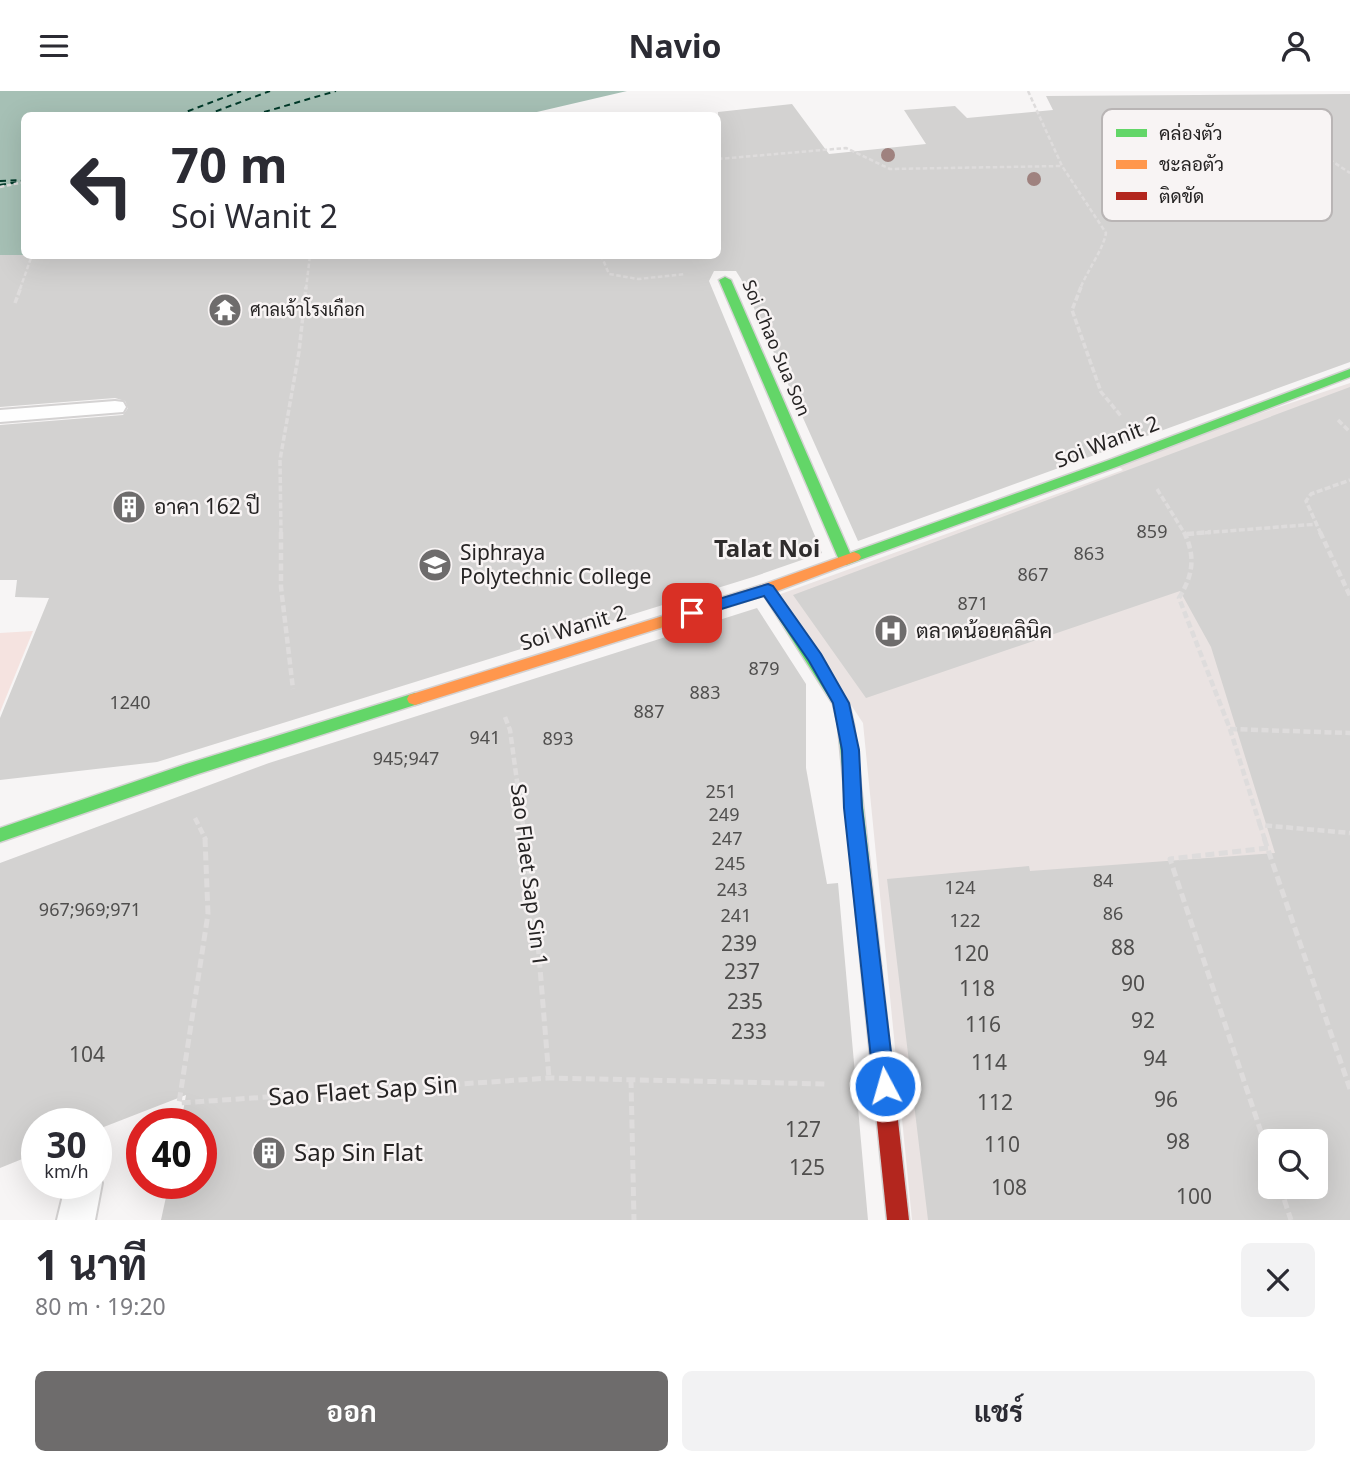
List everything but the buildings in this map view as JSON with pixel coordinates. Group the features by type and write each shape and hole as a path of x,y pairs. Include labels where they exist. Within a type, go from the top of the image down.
{"street":[{"name":"Soi Chao Sua Son","path":"725,280 846,560"},
{"name":"Soi Wanit 2","path":"0,835 170,776 768,589 1128,458 1350,373"},
{"path":"768,589 832,687 841,703 846,725 898,1220"}],"lane":[{"path":"0,416 115,407"},
{"path":"76,1220 81,1199"}],"path":[{"path":"1027,91 1062,166 1106,233 1104,243 1090,264 1072,310 1101,392 1149,448"},
{"path":"721,159 846,148 858,151 880,167 890,169 1062,166"},
{"path":"1332,161 1350,173"},
{"path":"0,187 21,183"},
{"path":"15,303 31,259"},
{"path":"302,735 286,640 281,587 279,460 299,352 310,259"},
{"name":"Soi Chao Sua Son","path":"603,259 610,274 638,279 709,272 722,276 725,280"},
{"path":"1128,458 1152,480 1187,534 1193,561 1191,583 1179,598 1230,729 1350,1089"},
{"path":"1350,480 1311,494 1306,501 1350,596"},
{"path":"1187,534 1318,524"},
{"name":"Sao Flaet Sap Sin 1","path":"490,676 510,730 536,919 549,1078"},
{"path":"1230,729 1350,733"},
{"name":"Sao Flaet Sap Sin","path":"170,776 189,805 206,840 208,902 179,1103 549,1078 885,1086"},
{"path":"1260,825 1350,833"},
{"path":"1260,1129 1170,859 1268,848"},
{"path":"631,1079 634,1220"},
{"path":"1284,1199 1291,1220"}],"shaded area":[{"path":"0,91 627,91 537,112 21,112 21,256 0,259"},
{"path":"1350,383 1350,1220 912,1220 863,723 778,595 1123,470 1114,463"},
{"path":"33,631 0,712 0,633"}],"ferry route":[{"path":"186,112 241,91"},
{"path":"214,112 270,91"},
{"path":"264,112 336,91"},
{"path":"0,181 21,180"},
{"path":"0,185 21,182"}],"traffic: fast":[{"path":"725,280 846,560"},
{"path":"854,557 1114,463 1350,373"},
{"path":"767,589 841,703 846,725 871,966"},
{"path":"0,835 192,769 415,699"}],"traffic: slow":[{"path":"415,699 767,589 854,557"}],"traffic: jam":[{"path":"871,966 898,1220"}],"place":[{"name":"ศาลเจ้าโรงเกือก","path":"225,310"},
{"name":"อาคา 162 ปี","path":"129,507"},
{"name":"Siphraya Polytechnic College","path":"435,565"},
{"name":"ตลาดน้อยคลินิค","path":"891,631"},
{"name":"Sap Sin Flat","path":"269,1153"}],"district":[{"name":"Talat Noi","path":"767,549"}],"route":[{"path":"692,613 768,589 815,658 841,703 850,750 853,808 885,1086"}]}
